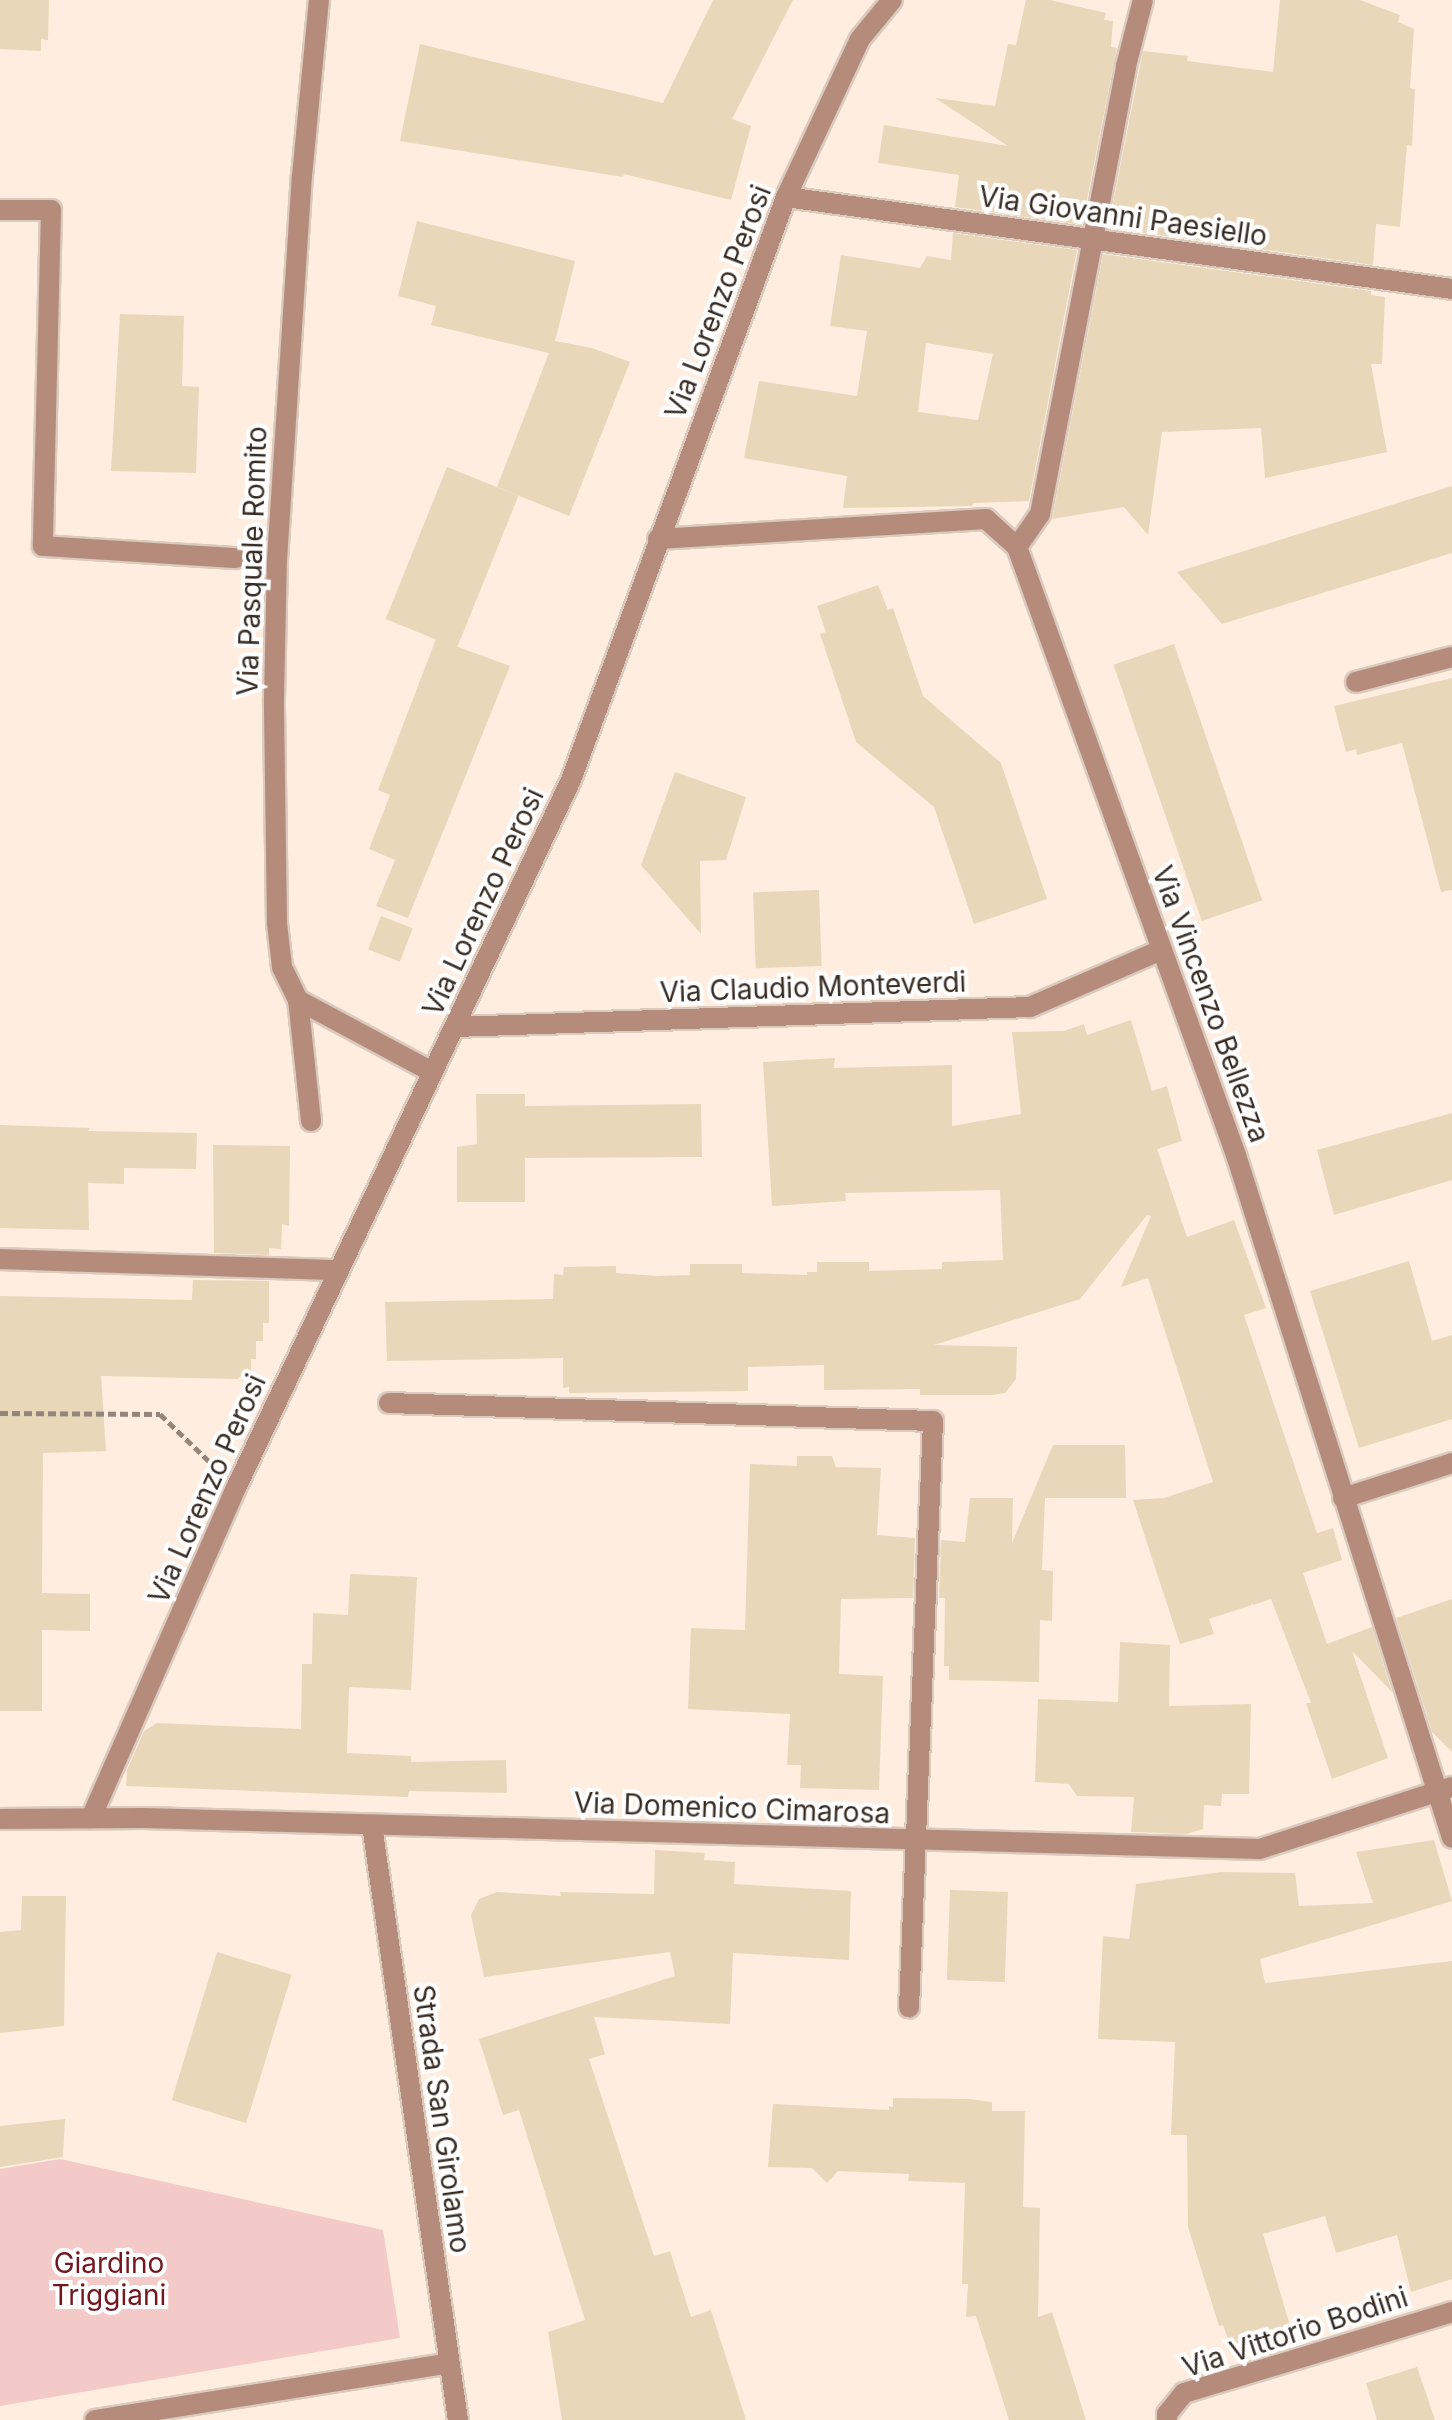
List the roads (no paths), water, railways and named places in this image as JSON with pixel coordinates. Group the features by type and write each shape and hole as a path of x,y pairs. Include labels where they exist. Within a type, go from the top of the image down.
{"street":[{"name":"Via Pasquale Romito","path":"311,1121 298,1000 282,967 277,923 274,668 277,560 298,237 319,0"},
{"name":"Via Lorenzo Perosi","path":"91,1818 236,1488 571,780 786,197 860,39 892,0"},
{"path":"1017,547 1040,514 1126,66 1143,0"},
{"name":"Via Giovanni Paesiello","path":"786,197 1452,289"},
{"path":"0,210 51,210 43,546 236,558"},
{"name":"Via Vincenzo Bellezza","path":"658,539 986,519 1017,547 1236,1155 1343,1498 1445,1789 1452,1838"},
{"path":"1356,682 1452,657"},
{"name":"Via Claudio Monteverdi","path":"455,1027 1030,1007 1161,950"},
{"path":"298,1000 432,1072"},
{"path":"0,1259 338,1270"},
{"path":"389,1403 933,1421 909,2008"},
{"path":"1343,1498 1452,1463"},
{"name":"Via Domenico Cimarosa","path":"0,1819 91,1818 1260,1849 1445,1789"},
{"name":"Strada San Girolamo","path":"372,1825 458,2420"},
{"name":"Via Vittorio Bodini","path":"1167,2420 1167,2414 1184,2393 1452,2312"},
{"path":"95,2420 449,2363"}],"park label":[{"name":"Giardino Triggiani","path":"109,2279"}]}
